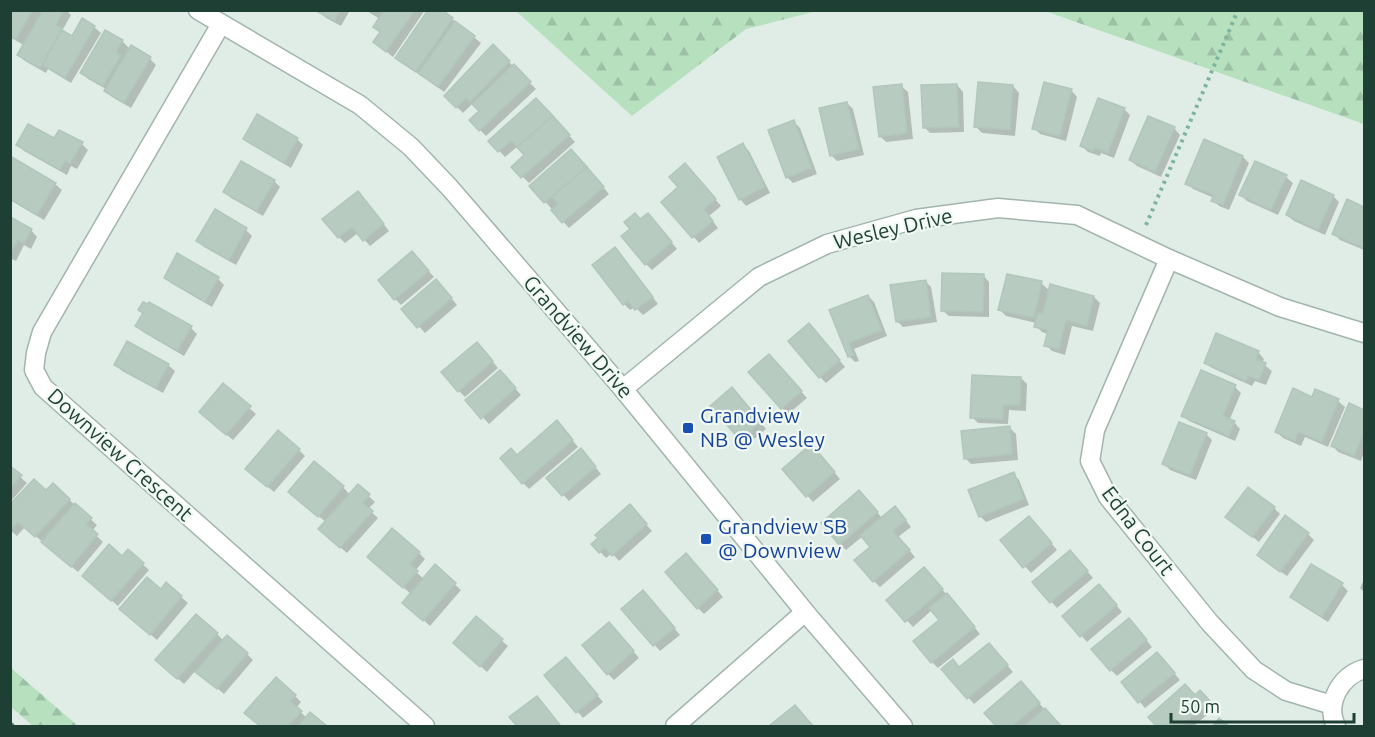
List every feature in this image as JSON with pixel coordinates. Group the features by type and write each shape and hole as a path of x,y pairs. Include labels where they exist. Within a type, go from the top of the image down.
{"street":[{"name":"Grandview Drive","path":"198,10 360,105 411,147 450,188 623,389 805,612 903,726"},
{"name":"Downview Crescent","path":"221,24 42,332 34,370 43,387 425,726"},
{"name":"Wesley Drive","path":"623,389 759,278 827,244 916,219 998,208 1077,215 1280,307 1365,333"},
{"name":"Edna Court","path":"1169,258 1095,430 1090,461 1108,497 1210,623 1254,670 1286,691 1332,705"},
{"path":"675,726 805,612"},
{"path":"1336,726 1333,720 1332,705 1338,690 1347,679 1365,669"}],"path":[{"path":"1138,244 1238,10"}],"green space":[{"path":"516,11 817,11 746,29 632,116"},
{"path":"1045,11 1364,11 1364,124"},
{"path":"11,668 78,726 33,726 11,707"}],"building":[{"path":"10,10 33,10 16,39 10,36"},
{"path":"43,10 64,10 56,25 62,28 40,68 17,55"},
{"path":"319,10 340,10 334,21 318,12"},
{"path":"384,10 415,10 386,52 373,42 380,32 373,27"},
{"path":"428,10 442,10 453,18 416,72 395,58"},
{"path":"82,18 95,26 65,78 43,65 62,30 72,36"},
{"path":"455,21 475,36 438,87 418,73"},
{"path":"105,30 123,40 116,52 121,55 103,86 80,73"},
{"path":"493,44 510,61 470,102 466,98 456,108 444,96"},
{"path":"131,45 151,57 124,103 104,91"},
{"path":"514,64 531,82 479,131 469,120 479,111 472,104"},
{"path":"978,82 1013,85 1010,130 974,127"},
{"path":"1044,82 1072,89 1060,136 1032,129"},
{"path":"902,84 907,133 879,137 873,87"},
{"path":"957,84 959,127 923,128 921,85"},
{"path":"536,98 553,116 517,147 511,141 498,152 488,141"},
{"path":"1098,98 1125,108 1108,153 1080,146"},
{"path":"847,102 859,149 830,156 819,108"},
{"path":"257,114 298,138 284,163 243,139"},
{"path":"553,116 570,135 521,178 511,167 524,155 517,147"},
{"path":"1148,116 1175,127 1155,172 1129,160"},
{"path":"794,120 812,168 786,178 768,130"},
{"path":"28,124 54,138 59,130 83,142 70,164 65,161 60,170 16,145"},
{"path":"1204,139 1243,156 1223,205 1211,201 1214,195 1185,184"},
{"path":"743,143 765,187 739,200 717,157"},
{"path":"571,149 587,167 544,203 529,186"},
{"path":"10,156 56,183 37,215 10,199"},
{"path":"241,161 275,180 257,211 223,192"},
{"path":"1255,161 1287,175 1271,210 1239,195"},
{"path":"685,163 716,199 704,209 713,221 692,238 661,202 678,187 669,177"},
{"path":"587,167 604,187 562,223 551,210 558,204 552,197"},
{"path":"1301,180 1334,195 1318,230 1286,215"},
{"path":"358,191 384,224 363,241 352,227 338,238 322,219"},
{"path":"1347,199 1364,207 1364,248 1332,234"},
{"path":"215,209 247,228 229,260 196,241"},
{"path":"635,213 640,219 648,213 672,242 645,265 621,236 630,229 624,222"},
{"path":"12,218 32,229 24,244 18,240 10,253 10,220"},
{"path":"615,247 653,297 635,310 628,301 623,305 592,265"},
{"path":"412,251 429,271 394,300 378,280"},
{"path":"177,253 219,277 205,302 164,278"},
{"path":"942,273 984,274 983,312 941,311"},
{"path":"1007,274 1042,281 1034,318 998,310"},
{"path":"436,279 452,298 417,328 401,309"},
{"path":"926,280 931,317 896,322 890,285"},
{"path":"1050,284 1094,296 1087,326 1066,320 1059,349 1044,346 1048,330 1034,327 1038,312 1043,313"},
{"path":"868,295 882,330 849,343 854,355 848,357 829,310"},
{"path":"143,302 148,304 149,302 192,326 177,351 135,326 143,313 138,310"},
{"path":"809,323 840,360 819,378 788,341"},
{"path":"1216,333 1259,351 1256,359 1266,363 1259,380 1248,376 1246,381 1204,363"},
{"path":"127,341 169,364 156,388 114,365"},
{"path":"477,342 493,361 458,392 441,372"},
{"path":"769,354 802,391 781,409 748,372"},
{"path":"500,370 516,388 481,419 465,400"},
{"path":"1201,370 1236,385 1223,416 1235,421 1229,436 1181,416"},
{"path":"972,375 1021,377 1020,405 1003,405 1003,419 970,418"},
{"path":"223,383 251,406 226,435 199,412"},
{"path":"732,387 761,422 740,440 710,406"},
{"path":"1293,388 1312,397 1315,389 1339,399 1322,442 1298,432 1295,441 1275,432"},
{"path":"1349,403 1364,410 1364,432 1354,456 1331,446"},
{"path":"557,420 573,440 522,484 500,458 511,448 517,455"},
{"path":"1179,422 1207,433 1190,475 1162,464"},
{"path":"1010,426 1012,454 964,459 961,431"},
{"path":"278,430 300,449 267,487 245,469"},
{"path":"811,444 835,472 806,497 782,469"},
{"path":"581,448 596,467 562,496 546,478"},
{"path":"314,461 344,486 318,517 288,492"},
{"path":"10,466 22,475 10,489"},
{"path":"1014,472 1024,499 979,517 968,490"},
{"path":"34,479 46,490 53,483 70,499 35,537 18,522 10,530 10,504"},
{"path":"358,484 370,494 363,503 373,511 340,548 318,529"},
{"path":"1248,487 1275,507 1252,537 1225,517"},
{"path":"859,490 878,512 839,545 821,523"},
{"path":"75,503 92,518 86,524 98,534 71,567 41,542"},
{"path":"630,504 647,524 612,556 605,548 599,553 591,544 598,538 595,535"},
{"path":"895,506 906,520 893,531 910,550 873,582 854,560 870,547 860,535"},
{"path":"1285,515 1309,533 1280,572 1257,555"},
{"path":"1029,516 1052,543 1023,568 1000,540"},
{"path":"392,528 420,552 410,564 418,571 403,588 367,557"},
{"path":"109,544 122,556 128,549 144,563 111,601 82,576"},
{"path":"1070,550 1088,571 1050,603 1032,582"},
{"path":"686,553 718,590 697,609 665,572"},
{"path":"435,564 456,583 423,621 402,603"},
{"path":"1311,564 1343,583 1322,617 1290,597"},
{"path":"924,567 943,589 905,622 886,600"},
{"path":"147,577 161,589 166,582 182,596 150,635 119,609"},
{"path":"1099,584 1117,605 1080,637 1062,616"},
{"path":"643,590 675,628 653,646 621,609"},
{"path":"947,593 975,627 931,663 913,641 939,620 929,608"},
{"path":"196,614 218,633 177,679 155,660"},
{"path":"476,616 503,639 480,667 453,643"},
{"path":"1129,618 1147,640 1110,671 1091,649"},
{"path":"609,622 634,651 607,675 582,645"},
{"path":"227,635 248,653 217,689 195,672"},
{"path":"989,643 1008,665 967,699 941,669 953,659 959,667"},
{"path":"1157,652 1175,673 1138,703 1121,682"},
{"path":"566,657 598,695 576,713 544,675"},
{"path":"276,677 296,695 290,701 302,711 288,726 260,726 244,713"},
{"path":"1021,681 1040,703 1012,726 996,726 984,713"},
{"path":"1185,684 1195,695 1200,690 1210,701 1181,726 1156,726 1148,717"},
{"path":"537,696 560,725 517,726 509,717"},
{"path":"795,705 813,726 769,726"},
{"path":"1045,708 1061,726 1024,726"},
{"path":"310,712 327,726 298,726"},
{"path":"1219,718 1229,726 1213,726"}],"place":[{"name":"Grandview NB @ Wesley","path":"688,428"},
{"name":"Grandview SB @ Downview","path":"706,539"}]}
